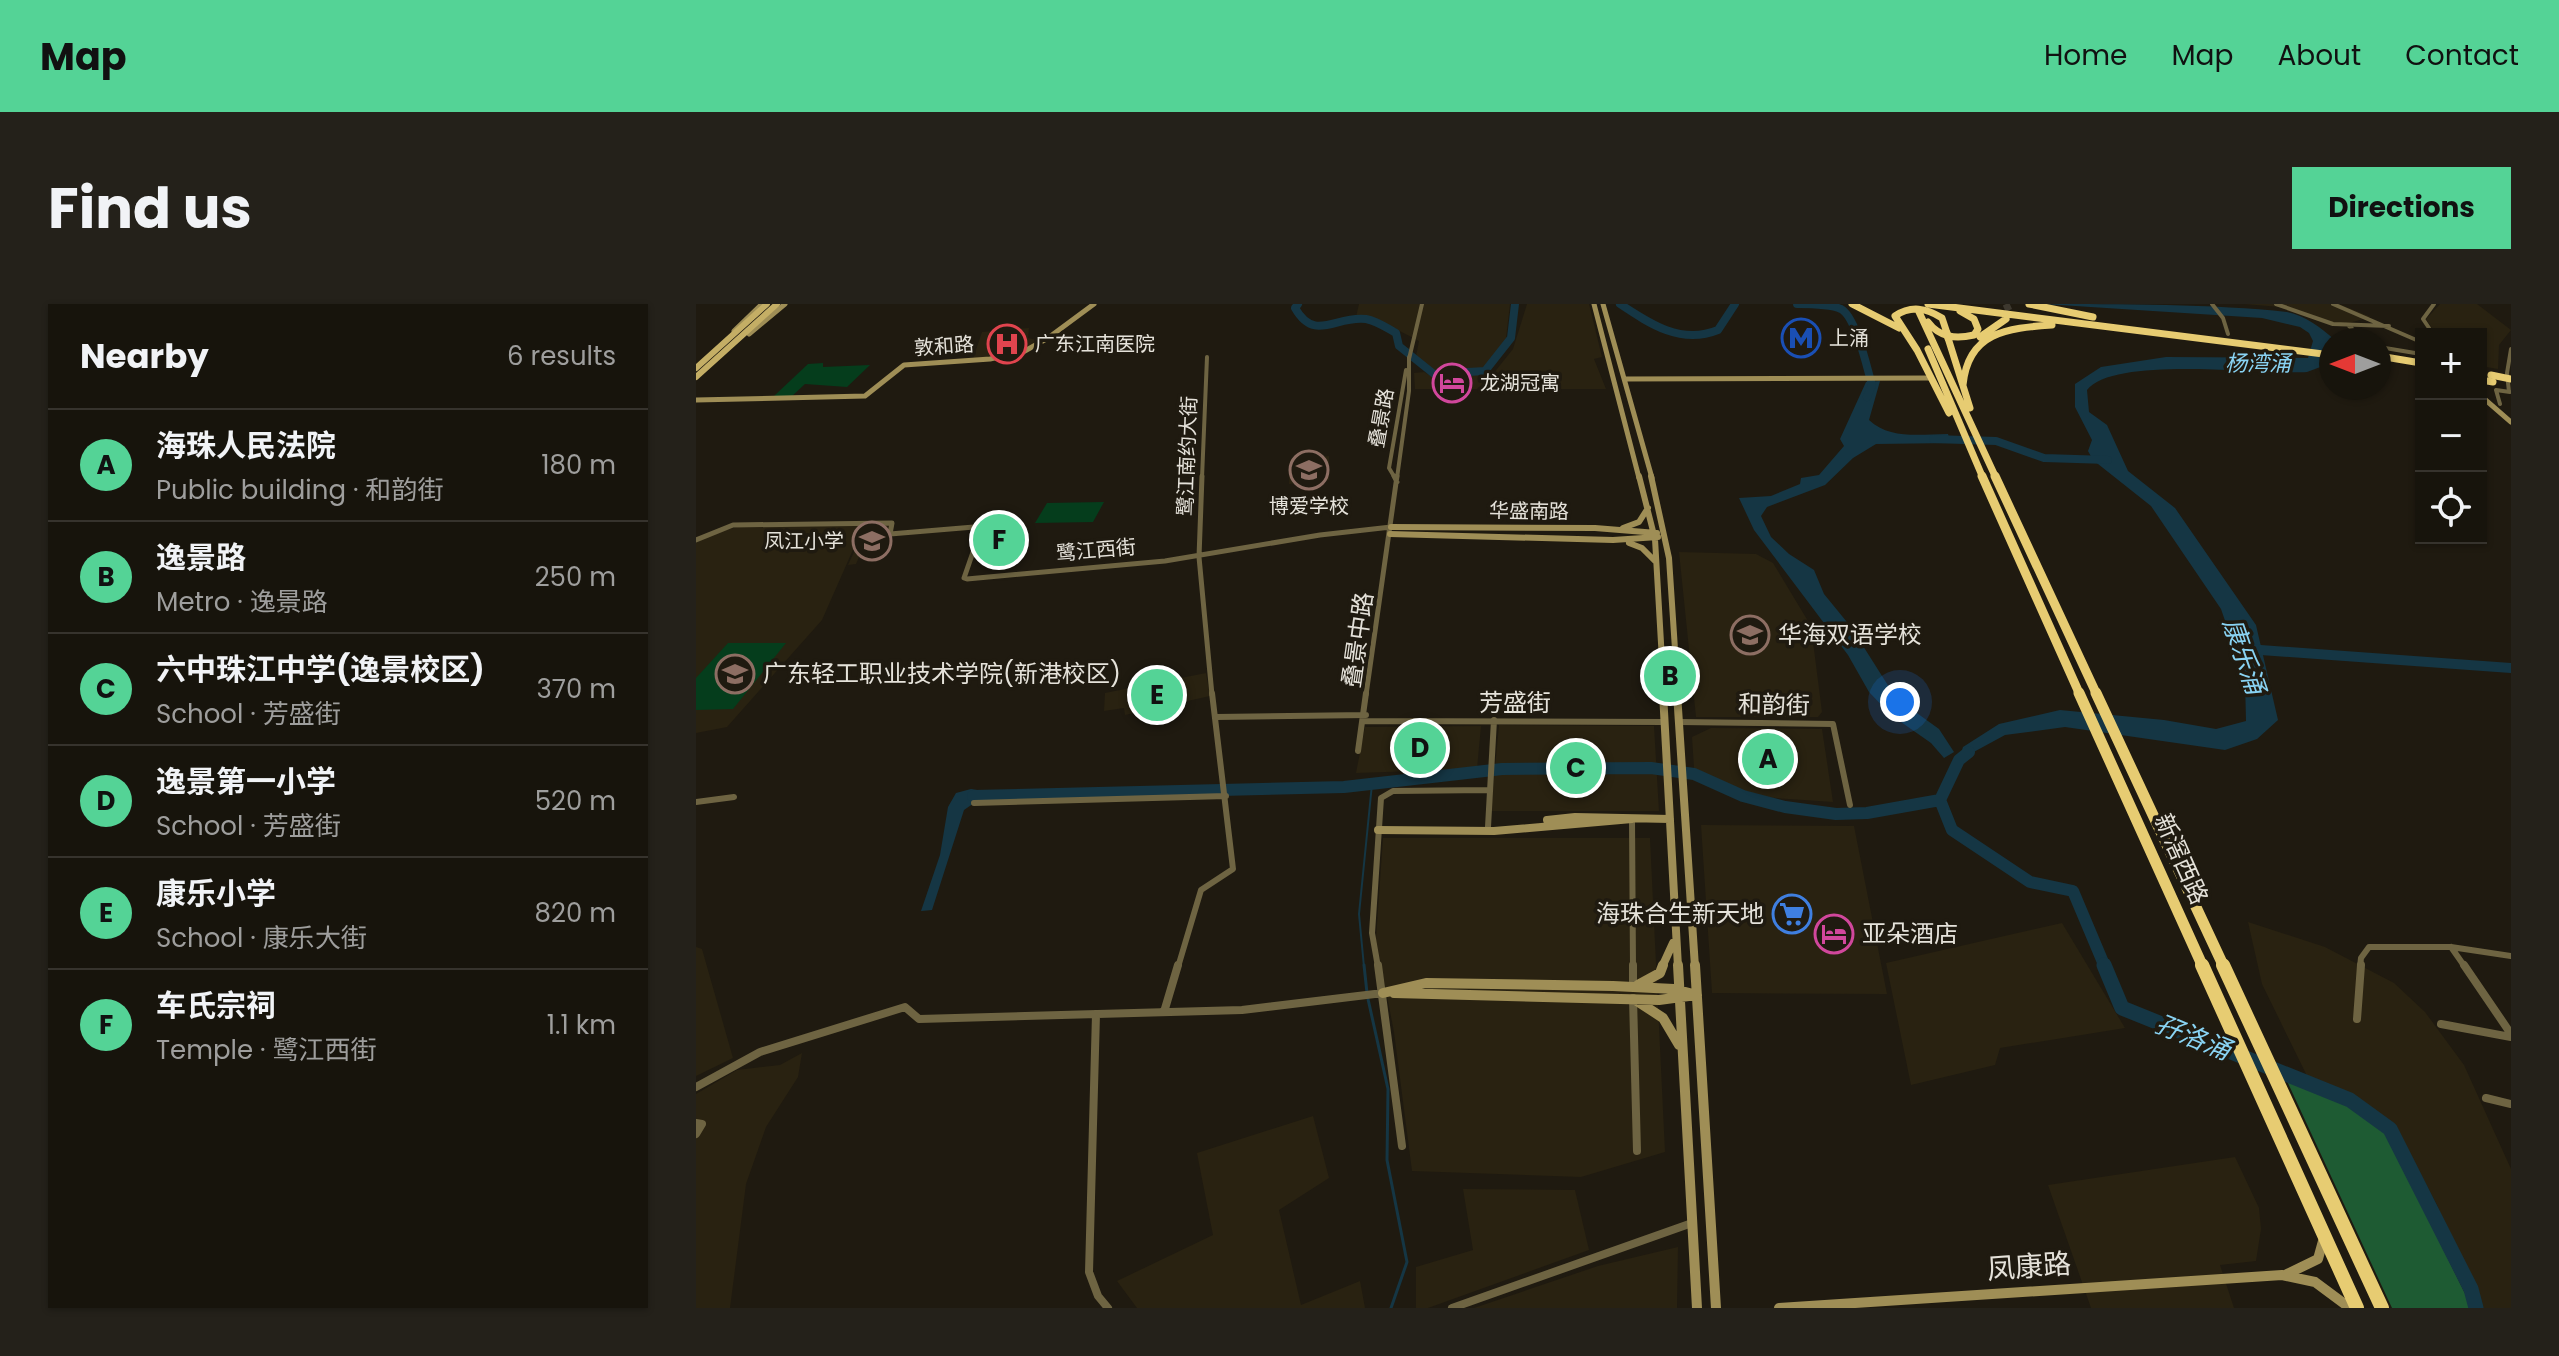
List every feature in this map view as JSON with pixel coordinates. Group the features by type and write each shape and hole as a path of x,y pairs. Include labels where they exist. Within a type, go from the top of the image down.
{"highway":[{"path":"1852,304 1889,322 1913,343"},
{"path":"1918,312 1938,333 1960,337 1976,333 1976,324 1968,314 1928,304"},
{"path":"1928,304 2228,334 2319,352"},
{"path":"1977,304 2319,347"},
{"path":"2029,304 2102,322"},
{"path":"1962,429 1950,416 1913,343 1896,320 1896,314 1902,310 1920,309 1942,318 1975,428"},
{"path":"1918,312 1975,428"},
{"path":"1918,312 1962,429"},
{"path":"1963,385 1960,362 1964,350 2006,319"},
{"path":"1963,385 1967,355 1989,337 2030,326 2102,322"},
{"path":"2391,358 2415,362"},
{"path":"2391,364 2415,368"},
{"path":"2487,376 2510,390"},
{"path":"2487,379 2511,379"},
{"name":"新滘西路","path":"1975,428 2382,1308"},
{"name":"新滘西路","path":"1962,429 2357,1308"}],"main road":[{"path":"697,370 774,304"},
{"path":"697,370 733,332 774,304"},
{"path":"697,370 749,334 774,304"}],"street":[{"name":"敦和路","path":"696,400 861,397 874,392 893,371 904,365 990,359 1023,352 1048,338 1094,304"},
{"name":"叠景路","path":"1397,482 1390,475 1389,468 1411,346 1422,304"},
{"path":"1594,304 1648,508 1657,563 1697,1308"},
{"path":"1603,304 1666,535 1716,1308"},
{"path":"2212,304 2223,318 2228,334"},
{"path":"2276,304 2326,322 2389,326"},
{"path":"2333,304 2415,339"},
{"path":"2429,328 2423,319 2434,304"},
{"path":"2348,325 2351,328"},
{"path":"2391,349 2415,353"},
{"path":"2500,404 2496,390 2510,390 2507,364 2511,349"},
{"name":"鹭江南约大街","path":"1164,1012 1201,890 1233,869 1203,622 1199,557 1207,357"},
{"name":"叠景路","path":"1391,530 1409,391 1409,357"},
{"path":"1615,383 1930,378"},
{"path":"2485,400 2511,425"},
{"path":"2487,407 2511,425"},
{"path":"1648,508 1660,507"},
{"path":"1610,529 1639,522 1648,508"},
{"name":"鹭江西街","path":"696,540 733,525 892,523 890,534 974,527 981,529 964,578 967,579 1199,557 1320,535 1391,530"},
{"name":"华盛南路","path":"1391,530 1610,529 1654,535"},
{"path":"1391,530 1621,540 1666,535"},
{"name":"叠景中路","path":"1358,751 1391,530"},
{"path":"1621,540 1642,548 1657,563 1669,563"},
{"name":"芳盛街","path":"1216,717 1665,722"},
{"path":"1488,827 1494,720"},
{"name":"和韵街","path":"1680,722 1833,724 1850,805"},
{"path":"1402,1146 1383,993 1372,933 1381,798 1393,791 1488,790"},
{"path":"974,803 1226,796"},
{"path":"696,802 734,797"},
{"path":"1423,830 1488,827 1567,817 1670,819"},
{"path":"1378,830 1494,831 1632,819"},
{"path":"1632,819 1637,1151"},
{"path":"1675,926 1693,926"},
{"path":"1633,987 1646,983 1660,973 1671,950 1675,926"},
{"path":"2357,1019 2361,958 2369,947 2451,947 2511,956"},
{"path":"2451,947 2511,1036"},
{"path":"696,1087 760,1052 905,1007 919,1019 1242,1010 1383,993 1426,983 1633,987 1697,995"},
{"path":"1383,993 1633,999 1679,994"},
{"path":"1633,999 1665,1020 1682,1052"},
{"path":"1096,1014 1089,1272 1098,1296 1108,1308"},
{"path":"2441,1024 2511,1036"},
{"path":"1683,1074 1702,1074"},
{"path":"2486,1098 2511,1104"},
{"path":"696,1123 702,1124 696,1134"},
{"path":"1452,1308 1692,1223"},
{"path":"2282,1275 2301,1270 2318,1259 2322,1253 2323,1234"},
{"path":"2282,1275 2315,1282 2350,1308"},
{"name":"凤康路","path":"1779,1308 2282,1275"}],"shaded area":[{"path":"1359,304 1510,304 1506,338 1484,370 1451,372 1436,371 1416,356 1419,341 1392,327 1356,317"},
{"path":"1527,304 1589,304 1602,357 1594,359 1606,389 1415,389 1414,373 1424,372 1431,376 1493,374 1513,349"},
{"path":"2244,304 2339,304 2371,317 2338,326 2280,307"},
{"path":"2440,304 2477,304 2511,330 2499,345 2498,369 2487,367 2487,328 2432,328 2426,319"},
{"name":"广东江南医院","path":"1029,328 1028,338 1041,341 1011,354 973,359 982,332"},
{"name":"博爱学校","path":"1329,456 1329,480 1289,484 1290,460"},
{"name":"广东轻工职业技术学院(新港校区)","path":"839,523 863,527 822,620 727,727 696,733 696,543 713,533 742,526"},
{"name":"凤江小学","path":"891,524 879,555 859,557 856,564 848,565 866,526"},
{"name":"华海双语学校","path":"1679,552 1756,554 1773,563 1811,626 1822,712 1818,717 1696,717"},
{"path":"1206,673 1210,696 1125,715 1124,708 1104,711 1105,693"},
{"path":"1499,725 1654,726 1659,811 1491,811"},
{"path":"1481,726 1477,769 1356,773 1365,727"},
{"path":"1711,728 1822,729 1833,802 1762,797 1732,788 1694,768 1692,737"},
{"path":"1701,825 1854,826 1887,994 1712,993"},
{"path":"1383,838 1650,838 1665,1152 1581,1177 1412,1171 1394,1032 1376,939"},
{"path":"2248,922 2325,947 2394,983 2425,1012 2464,1065 2511,1169 2511,1308 2482,1308 2437,1205 2404,1142 2357,1100 2308,1078 2262,984"},
{"path":"2062,923 2125,1028 2000,1048 1995,1065 1911,1085 1886,963"},
{"path":"696,947 702,949 733,1058 696,1076"},
{"path":"802,1053 798,1077 766,1127 746,1184 730,1308 696,1308 696,1094 737,1070 780,1065"},
{"path":"1313,1116 1329,1178 1279,1210 1301,1305 1360,1281 1365,1308 1137,1308 1117,1281 1213,1235 1197,1153"},
{"path":"2235,1157 2259,1208 2261,1229 2256,1261 2220,1265 2234,1308 2091,1308 2048,1185"},
{"path":"1463,1189 1575,1190 1589,1250 1428,1308 1416,1308 1416,1267 1473,1250"},
{"path":"1678,1247 1677,1308 1474,1308 1598,1266"}],"green space":[{"path":"823,363 823,367 870,365 847,387 805,384 791,397 774,396 808,364"},
{"path":"1104,502 1093,522 1035,523 1047,503"},
{"path":"728,643 786,643 733,709 696,710 696,678"},
{"path":"2287,1081 2350,1104 2387,1134 2472,1308 2392,1308"}],"water":[{"path":"2044,304 2259,309 2300,316 2319,328 2319,368 2307,372 2157,370 2103,379 2087,390 2089,412 2107,425 2128,471 2175,508 2256,625 2278,720 2257,739 2225,750 2065,727 2005,735 1959,760 1963,747 1999,724 2060,710 2164,720 2216,729 2246,721 2245,679 2221,609 2151,506 2093,460 2088,451 2092,440 2075,407 2075,384 2101,367 2166,357 2308,358 2313,341 2309,333 2300,327 2262,318"},
{"path":"1880,381 1869,420 1886,431 1896,433 1948,434 1951,443 1876,444 1853,458 1825,485 1767,507 1761,516 1771,537 1789,554 1814,570 1824,594 1851,627 1896,698 1939,729 1954,752 1944,758 1931,743 1891,715 1869,692 1848,655 1754,530 1739,498 1771,496 1800,484 1801,478 1819,475 1844,446 1840,439 1866,382"},
{"path":"971,789 990,792 964,810 932,910 921,911 940,855 948,807 956,793"}],"waterway":[{"path":"1298,304 1295,308 1310,324 1318,326 1366,319 1382,325 1396,333 1399,346 1434,374 1485,371 1511,338 1515,304"},
{"path":"1620,304 1654,325 1691,335 1718,330 1735,304"},
{"path":"1797,304 1831,306 1846,314 1860,344 1872,385 1867,397"},
{"path":"1933,439 1996,441 2044,458 2108,460"},
{"name":"康乐涌","path":"2247,649 2511,668"},
{"name":"孖洛涌","path":"1940,800 1959,760 1969,752"},
{"path":"973,796 1344,787 1502,769 1651,768 1694,774 1743,796 1785,807 1836,814 1867,813 1940,800"},
{"path":"1364,967 1359,914 1372,784"},
{"name":"孖洛涌","path":"1940,800 1952,830 2030,882 2073,891 2105,967"},
{"path":"1364,965 1367,993"},
{"name":"孖洛涌","path":"2104,965 2122,1008 2350,1100 2390,1129 2471,1289 2476,1308"},
{"path":"1368,999 1388,1089 1387,1160 1407,1262 1391,1308"}],"tunnel":[{"path":"2006,304 2010,313 2006,319"}],"place":[{"name":"上涌","path":"1801,338"},
{"name":"广东江南医院","path":"1007,344"},
{"name":"龙湖冠寓","path":"1452,383"},
{"name":"博爱学校","path":"1309,470"},
{"name":"车氏宗祠","path":"999,540"},
{"name":"凤江小学","path":"872,541"},
{"name":"华海双语学校","path":"1750,635"},
{"name":"广东轻工职业技术学院(新港校区)","path":"735,674"},
{"name":"逸景路","path":"1670,676"},
{"name":"康乐小学","path":"1157,695"},
{"name":"逸景第一小学","path":"1420,748"},
{"name":"海珠人民法院","path":"1768,759"},
{"name":"六中珠江中学(逸景校区)","path":"1576,768"},
{"name":"海珠合生新天地","path":"1792,914"},
{"name":"亚朵酒店","path":"1834,934"}],"water label":[{"name":"杨湾涌","path":"2258,363"}]}
